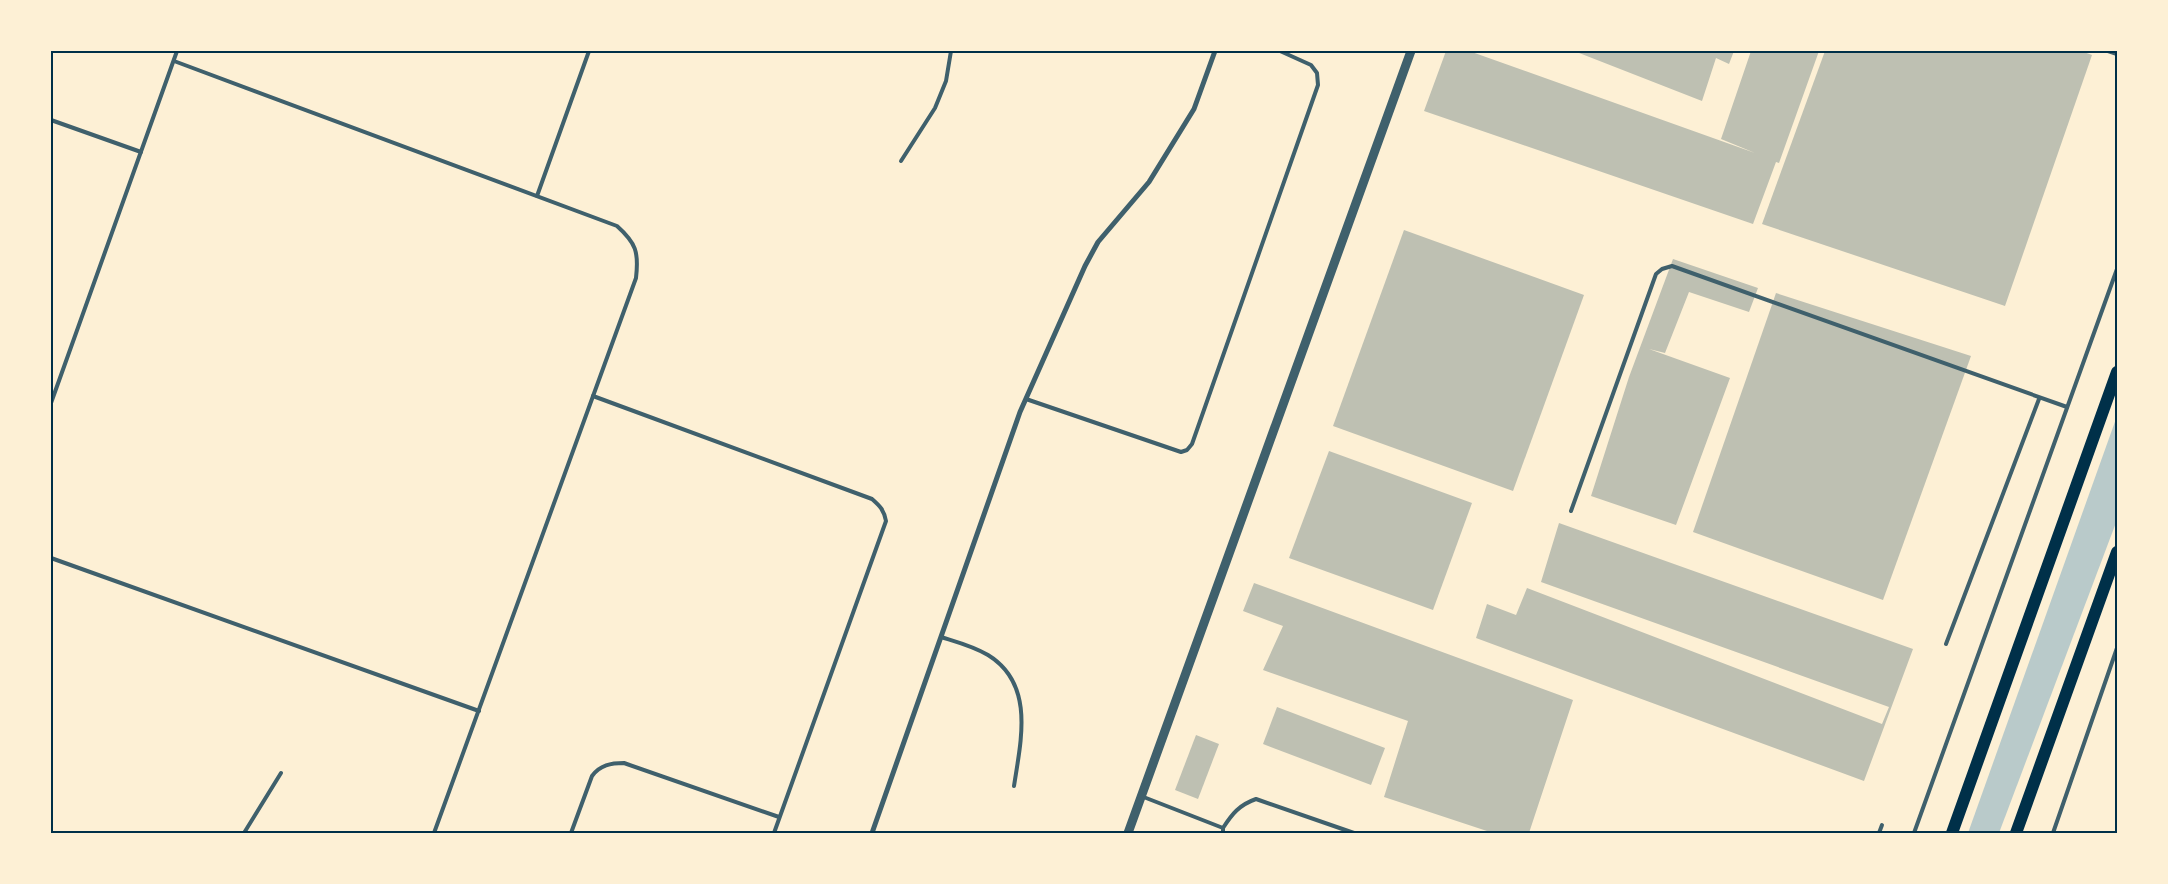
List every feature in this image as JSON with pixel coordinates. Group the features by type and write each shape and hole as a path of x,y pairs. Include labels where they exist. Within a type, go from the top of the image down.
{"main road":[{"path":"1952,833 2117,372"},
{"path":"2016,833 2117,552"}],"street":[{"path":"872,833 1026,399 1085,266 1098,242 1149,182 1194,109 1215,51"},
{"path":"1128,833 1411,51"}],"lane":[{"path":"51,404 177,51"},
{"path":"537,196 589,51"},
{"path":"902,161 935,108 946,81 951,51"},
{"path":"1026,399 1181,452 1187,450 1192,444 1318,85 1317,72 1311,65 1280,51"},
{"path":"2108,51 2117,54"},
{"path":"174,61 617,226 630,238 638,258 636,278 434,833"},
{"path":"51,120 141,152"},
{"path":"1571,511 1656,274 1662,269 1672,266 2039,399 2067,407"},
{"path":"1914,833 2117,269"},
{"path":"593,396 872,499 884,512 886,520 774,833"},
{"path":"1946,644 2039,399"},
{"path":"51,558 479,711"},
{"path":"941,637 969,646 989,656 1009,676 1021,700 1022,732 1014,786"},
{"path":"2053,833 2117,648"},
{"path":"571,833 592,776 596,770 613,763 624,763 779,817"},
{"path":"244,833 281,773"},
{"path":"1141,796 1223,830 1243,803 1256,799 1354,833"},
{"path":"1879,833 1882,825"}],"shaded area":[{"path":"2117,416 2117,520 1999,833 1968,833"}],"building":[{"path":"1446,51 1469,51 1755,153 1721,139 1751,51 1819,51 1779,163 1776,162 1753,224 1424,111"},
{"path":"1574,51 1734,51 1729,64 1716,58 1702,101"},
{"path":"1825,51 2081,51 2092,55 2005,306 1762,224"},
{"path":"1404,230 1584,295 1513,491 1333,426"},
{"path":"1673,259 1758,288 1749,312 1689,292 1665,353 1649,349 1730,378 1676,525 1591,496 1629,377"},
{"path":"1776,293 1971,356 1883,600 1693,532"},
{"path":"1329,451 1472,503 1433,610 1289,558"},
{"path":"1559,523 1913,649 1864,781 1476,638 1487,604 1516,615 1527,588 1882,724 1889,707 1541,582"},
{"path":"1254,583 1573,700 1529,833 1493,833 1384,797 1408,721 1263,670 1283,626 1243,611"},
{"path":"1277,707 1385,748 1371,785 1263,744"},
{"path":"1196,735 1219,744 1198,799 1175,790"}]}
